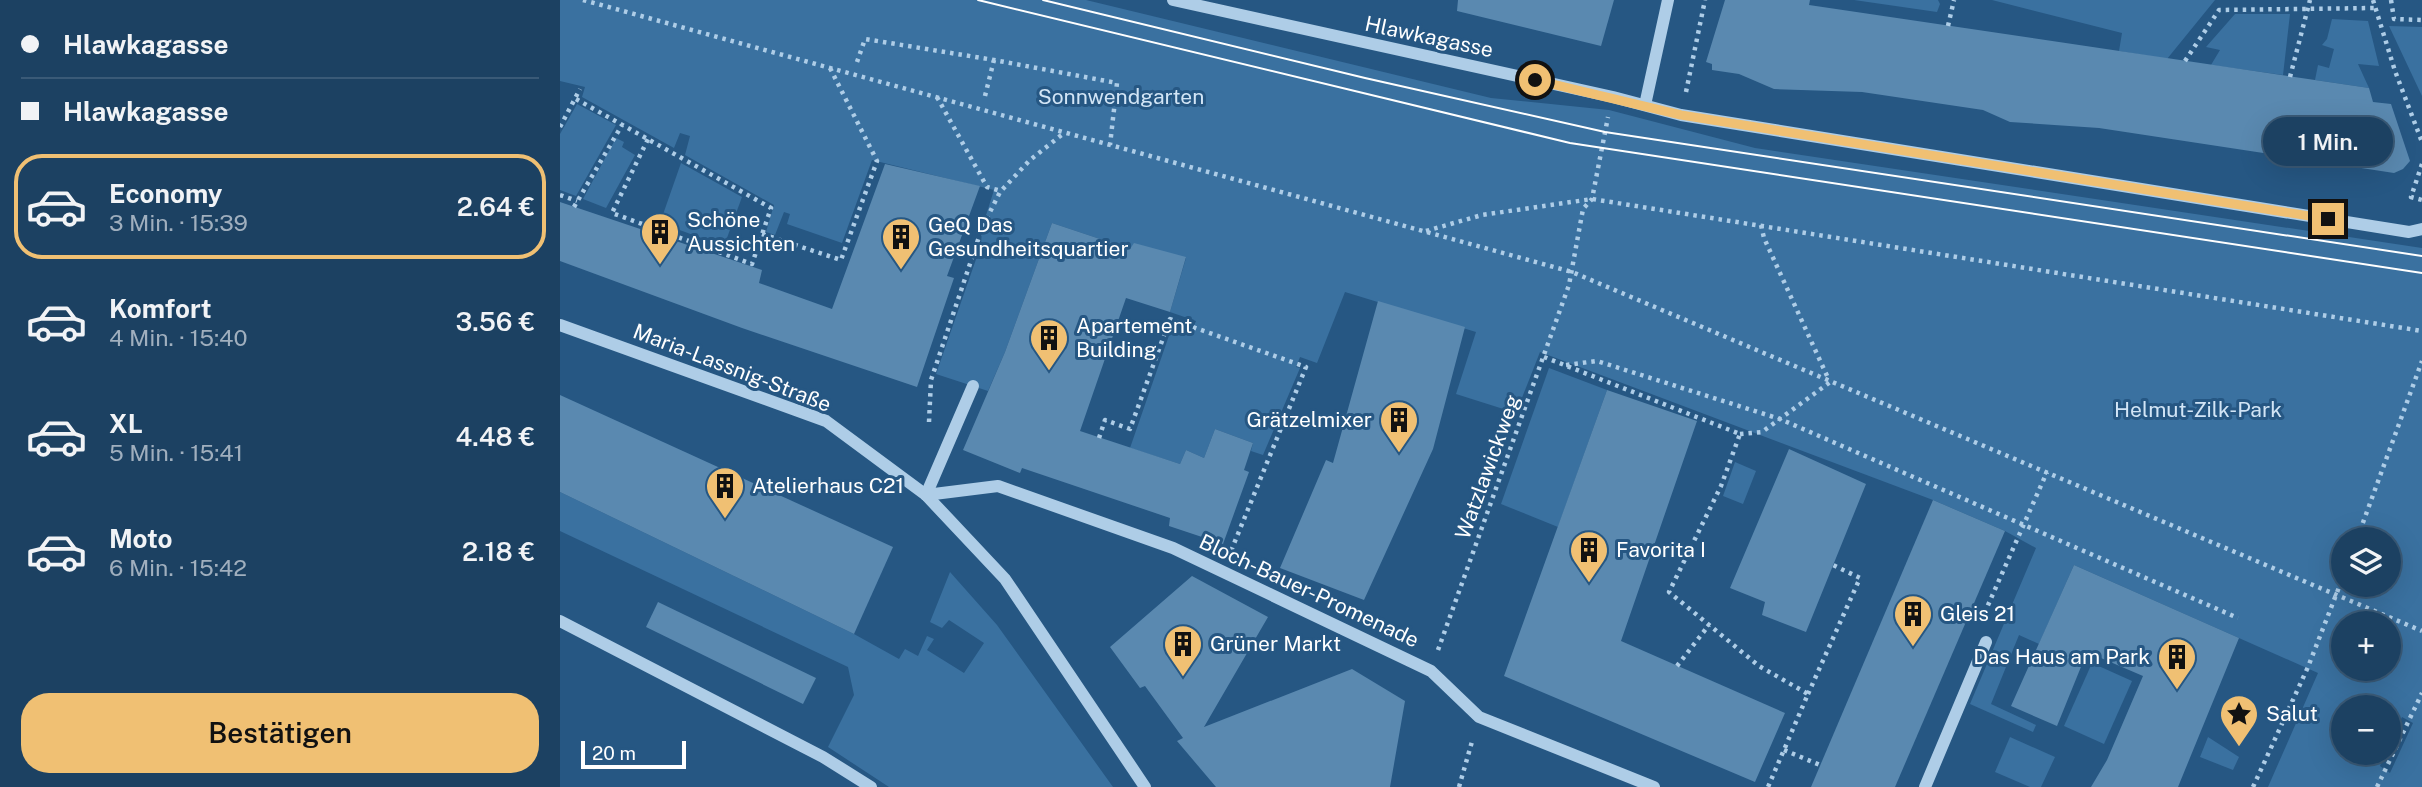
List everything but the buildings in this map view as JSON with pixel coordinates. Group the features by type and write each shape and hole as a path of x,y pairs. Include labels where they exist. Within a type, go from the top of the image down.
{"street":[{"name":"Hlawkagasse","path":"1173,0 1612,97 1681,115 2409,232 2422,229"},
{"path":"1644,105 1668,0"},
{"name":"Maria-Lassnig-Straße","path":"560,325 826,421 926,495 1005,579 1145,787"},
{"path":"926,495 973,386"},
{"name":"Bloch-Bauer-Promenade","path":"926,495 998,486 1173,548 1431,671 1479,717 1654,787"},
{"path":"560,621 822,757 871,787"},
{"path":"1926,787 1986,642"}],"path":[{"path":"583,0 1572,272 2331,593"},
{"path":"615,0 619,10"},
{"path":"1681,115 1705,0"},
{"path":"1948,26 1954,0"},
{"path":"2290,76 2310,0"},
{"path":"2373,0 2422,142"},
{"path":"2391,0 2394,19 2422,20"},
{"path":"2185,61 2219,10 2374,8"},
{"path":"857,62 865,39 1116,83 1110,145"},
{"path":"985,96 995,60"},
{"path":"762,234 841,260 877,161 830,68"},
{"path":"560,127 580,89"},
{"path":"937,97 987,187 1001,191"},
{"name":"Watzlawickweg","path":"1431,671 1572,272 1583,209 1592,199 1612,97"},
{"path":"576,99 622,125 648,139 771,208 752,264 612,213 648,139"},
{"path":"574,207 622,125"},
{"path":"929,431 931,380 982,228 1001,191 1030,160 1065,132"},
{"path":"2422,164 2412,197 2422,200"},
{"path":"560,195 577,201"},
{"path":"1425,232 1482,215 1592,199 2422,331"},
{"path":"1761,225 1764,238 1830,379"},
{"path":"1099,438 1104,420 1130,429 1170,319 1306,368 1223,572"},
{"path":"1544,357 1740,434 1762,432 1830,379"},
{"path":"2361,527 2422,361"},
{"path":"1566,365 1597,362 1780,419 2238,618"},
{"path":"1740,434 1721,486 1669,592 1759,666 1808,694"},
{"path":"1986,642 1974,637 2047,472"},
{"path":"1768,787 1860,578 1833,565"},
{"path":"2253,787 2336,597"},
{"path":"2338,597 2422,631"},
{"path":"1677,666 1709,625"},
{"path":"2377,787 2422,693"},
{"path":"1459,787 1479,717"},
{"path":"1784,750 1821,765"}],"green space":[{"name":"Helmut-Zilk-Park","path":"560,0 1086,0 1491,98 1609,110 1755,148 2422,248 2422,787 2268,787 2318,673 2074,565 2039,644 2019,635 1991,704 2036,725 2033,732 1970,704 2036,548 2005,531 1933,500 1540,352 1516,413 1456,394 1476,332 1345,292 1317,363 1300,357 1296,367 1300,368 1263,455 1251,451 1253,443 1215,429 1204,458 1186,450 1180,464 1130,448 1173,324 1192,330 1196,321 1170,312 1186,258 1130,249 1052,223 988,391 936,374 981,245 982,228 994,190 872,160 842,243 787,224 790,214 784,212 775,235 766,232 774,205 685,155 690,136 680,133 674,148 582,97 585,87 560,81"},
{"path":"1854,0 1938,0 1940,4 1937,12"},
{"path":"1992,0 2215,0 2167,59 2119,51 2122,33"},
{"path":"2235,14 2290,14 2283,75 2211,65 2220,50 2206,47"},
{"path":"2332,19 2368,21 2379,66 2358,64 2369,88 2315,80 2318,65 2329,68 2334,49 2322,45 2327,39"},
{"path":"2389,26 2422,27 2422,96"},
{"path":"577,104 616,125 576,196 560,190 560,134"},
{"path":"616,138 624,142 622,147 635,155 606,208 583,199"},
{"path":"681,163 742,197 724,246 660,223"},
{"path":"1549,368 1607,390 1558,527 1501,504"},
{"path":"1735,462 1756,471 1743,504 1723,496"},
{"path":"560,492 854,634 899,659 905,649 918,656 927,636 934,639 927,650 964,673 984,643 949,620 942,628 930,622 950,572 997,625 1113,787 889,787 828,747 854,695 848,667 560,531"},
{"path":"2092,663 2132,681 2104,744 2064,726"},
{"path":"2010,737 2055,757 2041,787 2030,787 1995,772"},
{"path":"2208,737 2239,757 2233,770 2200,757"}],"tram line":[{"path":"978,0 1570,143 2422,273"},
{"path":"1043,0 1365,78 1605,132 2422,256"}],"place":[{"name":"Schöne Aussichten","path":"660,266"},
{"name":"GeQ Das Gesundheitsquartier","path":"901,271"},
{"name":"Apartement Building","path":"1049,372"},
{"name":"Grätzelmixer","path":"1399,454"},
{"name":"Atelierhaus C21","path":"725,520"},
{"name":"Favorita I","path":"1589,584"},
{"name":"Gleis 21","path":"1913,648"},
{"name":"Grüner Markt","path":"1183,678"},
{"name":"Das Haus am Park","path":"2177,691"},
{"name":"Salut","path":"2239,748"}],"route":[{"path":"1535,80 1681,115 2328,219"}],"park label":[{"name":"Sonnwendgarten","path":"1121,97"}]}
